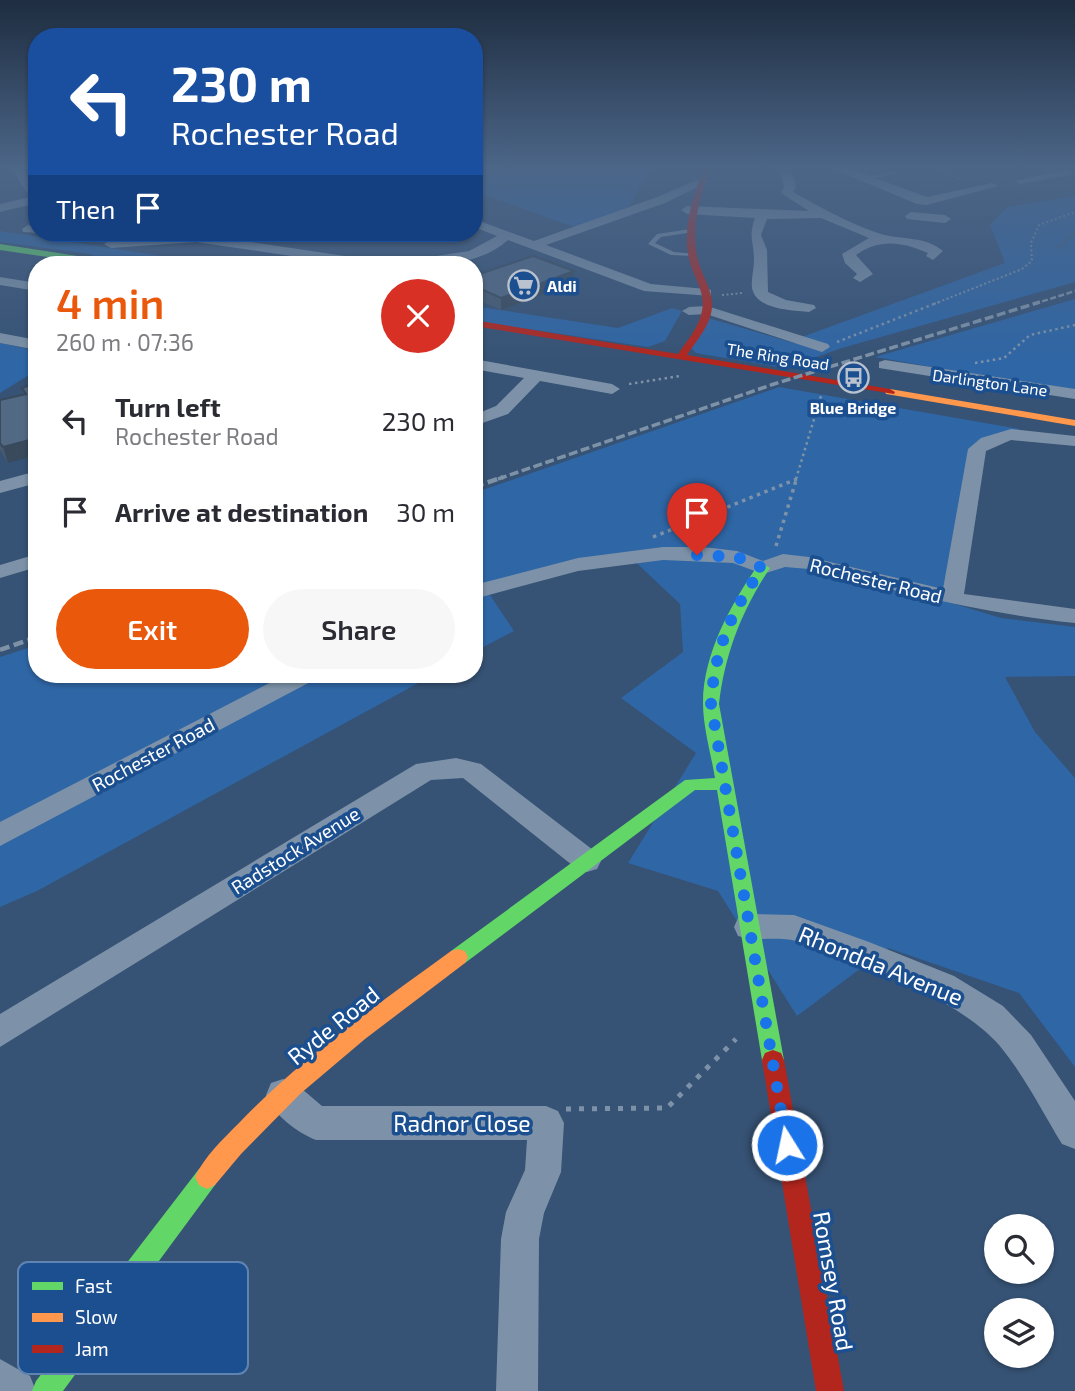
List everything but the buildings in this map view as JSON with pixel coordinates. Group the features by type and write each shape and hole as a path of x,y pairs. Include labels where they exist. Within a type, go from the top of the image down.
{"street":[{"path":"500,233 649,288 688,292 826,346"},
{"path":"534,246 571,233"},
{"path":"685,233 689,311"},
{"path":"756,233 762,249 756,282 760,292 770,301 819,309"},
{"path":"868,233 880,238 905,240 935,253 954,251"},
{"path":"462,256 482,253 495,247 506,235"},
{"path":"880,238 849,254 850,260 863,276 882,274"},
{"path":"139,242 111,244 151,250"},
{"path":"223,242 318,256"},
{"path":"0,247 57,256"},
{"path":"681,357 706,299 687,255"},
{"path":"0,281 28,286"},
{"path":"664,354 689,311 706,299"},
{"name":"The Ring Road","path":"483,324 1075,423"},
{"path":"0,338 28,343"},
{"name":"Darlington Lane","path":"885,365 904,374 953,376 1075,394"},
{"path":"483,366 613,388"},
{"path":"483,417 502,410 536,375"},
{"path":"952,598 977,449 1004,434 1075,441"},
{"path":"0,487 28,479"},
{"name":"Rochester Road","path":"483,589 523,576 595,561 676,554 718,555 757,564 783,560 809,563 952,598 1016,610 1075,616"},
{"path":"0,572 28,563"},
{"name":"Romsey Road","path":"757,564 730,618 713,673 711,704 830,1391"},
{"name":"Rochester Road","path":"0,835 289,683"},
{"name":"Radstock Avenue","path":"0,1032 425,771 456,766 472,771 587,861"},
{"name":"Ryde Road","path":"143,1262 211,1171 283,1095 363,1027 691,784 723,784"},
{"name":"Rhondda Avenue","path":"749,927 806,932 962,995 988,1013 1010,1034 1075,1132"},
{"name":"Radnor Close","path":"283,1095 316,1124 546,1123 543,1172 525,1212 520,1239 517,1391"},
{"name":"Ryde Road","path":"46,1391 59,1374"},
{"path":"0,1380 15,1391"}],"lane":[{"path":"673,233 659,235 651,244 658,250 687,255"}],"path":[{"path":"826,346 1022,269 1032,261 1031,243 1036,233"},
{"path":"706,299 760,292"},
{"path":"953,376 953,373 978,362 1004,358 1030,335 1075,325"},
{"path":"613,388 688,375"},
{"path":"757,564 775,549 821,396"},
{"path":"646,540 797,479"},
{"path":"546,1123 560,1109 667,1108 740,1035 768,1035"}],"shaded area":[{"path":"0,233 12,233 28,235 28,242 71,242 161,256 95,256 0,242"},
{"path":"993,233 1075,233 1075,282 842,348 785,368 696,353 690,347 708,318 794,343 799,338 1005,263"},
{"path":"1075,299 1075,392 875,357"},
{"path":"483,307 618,328 672,308 682,311 665,341 648,347 483,322"},
{"path":"0,343 28,349 28,376 0,393"},
{"path":"779,387 1020,429 984,444 955,604 1001,618 1075,627 1075,676 1005,677 1035,732 1075,778 1075,1067 1019,993 888,948 797,1016 718,891 628,863 696,753 621,698 683,652 680,604 626,553 488,592 514,631 483,647 483,490"},
{"path":"28,648 28,683 418,683 37,891 0,907 0,657"}],"waterway":[{"path":"1058,248 1074,233"}],"railway":[{"path":"1034,304 1075,291"},
{"path":"498,479 774,384 1040,302"},
{"path":"483,484 503,477"},
{"path":"0,650 28,640"}],"traffic: fast":[{"path":"0,247 58,256"},
{"path":"763,568 743,600 728,632 717,667 711,704 773,1060"},
{"path":"458,957 691,784 723,784"},
{"path":"143,1262 207,1177"},
{"path":"46,1391 59,1374"}],"traffic: slow":[{"path":"890,392 1075,423"},
{"path":"207,1177 232,1146 292,1087 358,1032 458,957"}],"traffic: jam":[{"path":"681,357 707,310 705,290 693,258 691,233"},
{"path":"483,324 890,392"},
{"path":"773,1060 830,1391"}],"place":[{"name":"Aldi","path":"524,285"},
{"name":"Blue Bridge","path":"853,378"}],"route":[{"path":"697,555 737,557 751,560 763,568 730,618 720,643 713,673 711,704 714,734 787,1145"}]}
